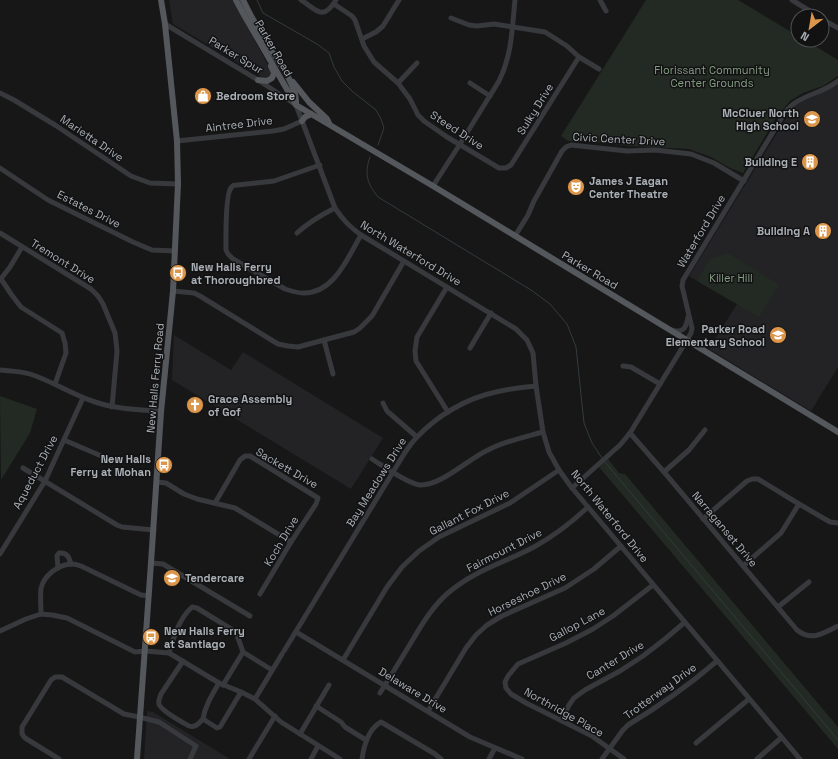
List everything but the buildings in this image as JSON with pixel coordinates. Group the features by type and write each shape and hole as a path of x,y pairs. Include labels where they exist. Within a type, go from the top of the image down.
{"main road":[{"name":"New Halls Ferry Road","path":"136,759 154,530 161,411 173,291 178,184 177,141 165,24 161,0"},
{"name":"Parker Road","path":"236,0 296,105 433,186 838,432"},
{"name":"Parker Road","path":"244,0 284,70 295,93 296,105"},
{"path":"258,80 266,81 272,78 274,73 262,47"},
{"name":"Parker Road","path":"284,70 309,102 327,119 330,126"},
{"path":"302,121 305,117 311,114"}],"street":[{"path":"302,0 320,12 326,12 335,2"},
{"path":"362,39 376,32 383,26 399,0"},
{"path":"433,186 490,96 503,72 509,53 515,0"},
{"path":"600,0 606,11"},
{"path":"792,0 805,8"},
{"name":"Steed Drive","path":"335,2 355,20 366,49 374,62 398,83 410,99 418,115 424,121 447,137 497,167 506,168"},
{"path":"451,18 469,25 477,26 494,24 545,32 567,46 579,58 599,69"},
{"name":"Parker Spur","path":"165,24 258,80 296,105"},
{"name":"Sulky Drive","path":"506,168 511,165 579,58"},
{"path":"398,83 417,63"},
{"name":"Waterford Drive","path":"572,488 620,445 630,433 687,340 692,328 682,286 683,280 788,110 800,99 838,81"},
{"path":"470,83 490,96"},
{"name":"Marietta Drive","path":"0,93 55,124 131,176 150,183 178,184"},
{"name":"North Waterford Drive","path":"296,105 335,208 350,227 516,329 526,340 533,353 536,386 549,452 559,470 588,508 800,759"},
{"name":"Aintree Drive","path":"177,141 273,131 302,121"},
{"name":"Civic Center Drive","path":"515,236 528,215 562,151 571,145 627,151 655,150 691,154 714,163 744,181"},
{"path":"320,165 274,181 233,186 229,192 228,200 226,250 228,254 233,259 285,289 304,293 321,289 333,280 361,235"},
{"name":"Estates Drive","path":"0,168 48,200 133,242 152,250 175,251"},
{"path":"297,233 317,217 335,208"},
{"name":"Tremont Drive","path":"0,234 91,289 98,296 103,304 116,339 117,351 112,407"},
{"path":"22,247 1,279 10,294 21,307 62,333 66,353 55,384"},
{"path":"173,291 194,293 278,344 298,346 354,332 372,316 404,261"},
{"path":"447,286 416,337 415,351 416,361 448,412"},
{"path":"470,348 491,313"},
{"path":"668,329 675,331 684,329 687,325 688,314"},
{"path":"324,340 333,374"},
{"path":"623,366 631,367 660,384"},
{"path":"0,370 30,374 55,384 83,398 112,407 161,411"},
{"name":"Bay Meadows Drive","path":"255,699 392,472 417,437 431,424 463,403 495,392 514,388 536,386"},
{"name":"Aqueduct Drive","path":"0,554 44,481 83,398"},
{"path":"383,403 387,411 417,437"},
{"path":"664,472 689,450 705,430"},
{"path":"372,459 411,483 420,485 431,484 441,480 474,458 505,442 544,432"},
{"name":"Narraganset Drive","path":"630,433 704,518 797,630 802,634 817,636 838,626"},
{"path":"64,440 106,458"},
{"name":"Sackett Drive","path":"215,503 240,460 245,456 250,456 318,498"},
{"path":"23,468 117,526 154,530"},
{"name":"Gallant Fox Drive","path":"343,660 387,587 402,567 419,551 439,537 510,503 559,470"},
{"path":"704,518 747,481 758,479 830,522 838,523"},
{"path":"157,482 166,483 191,497 235,508 291,542"},
{"name":"Koch Drive","path":"260,594 316,504 318,498"},
{"path":"743,566 781,533 799,504"},
{"name":"Fairmount Drive","path":"380,693 433,608 447,593 485,569 533,547 554,535 588,508"},
{"name":"Horseshoe Drive","path":"428,711 466,648 476,635 487,625 502,616 565,588 594,569 621,546"},
{"path":"58,568 57,556 59,553 64,553 67,555 71,564"},
{"path":"151,563 163,564 250,616"},
{"path":"41,614 41,590 47,577 54,570 71,564 81,566 141,595 149,596"},
{"path":"778,607 809,582"},
{"name":"Gallop Lane","path":"508,676 518,664 566,643 614,616 653,585"},
{"path":"169,653 179,624 188,610 192,607 197,608 236,632 243,652 272,670"},
{"path":"0,631 41,614 52,615 67,618 134,652 145,651 169,653 221,684 255,699 281,722 340,759"},
{"name":"Canter Drive","path":"561,720 574,698 585,690 644,656 685,622"},
{"name":"Delaware Drive","path":"296,632 470,737 522,759"},
{"path":"183,661 161,694 159,705 162,710 192,727 197,726 203,719 208,702 243,652"},
{"name":"Trotterway Drive","path":"602,759 628,725 670,698 717,661"},
{"name":"Northridge Place","path":"508,676 505,682 506,688 511,694 592,736 624,759"},
{"path":"59,759 25,738 22,734 22,727 51,680 55,677 62,677 124,714 159,722 196,746 190,759"},
{"path":"300,734 329,686"},
{"path":"203,719 217,728 220,726 241,692"},
{"path":"696,743 749,699"},
{"path":"316,706 366,740"},
{"path":"249,759 275,716"},
{"path":"362,759 366,740 381,722 441,759"},
{"path":"757,759 782,738"},
{"path":"311,759 318,746"},
{"path":"489,759 495,748"}],"shaded area":[{"path":"169,0 233,0 269,67 270,75 265,78 260,76 173,24"},
{"path":"838,85 838,367 811,411 709,349 737,304 689,276 790,112 795,106 802,102"},
{"path":"174,335 231,370 243,352 383,438 351,489 172,380"},
{"path":"147,711 153,712 230,759 144,759"}],"green space":[{"name":"Florissant Community Center Grounds","path":"646,0 738,0 790,31 790,48 818,48 838,60 838,76 823,86 803,93 790,101 776,118 743,173 730,168 711,157 689,149 568,141 561,136"},
{"name":"Killer Hill","path":"728,253 779,285 759,317 697,281 710,259"},
{"path":"0,396 37,409 30,433 1,480"},
{"path":"608,459 619,473 625,474 838,727 838,749 599,467"}],"waterway":[{"path":"257,0 263,13 317,44 329,53 334,67 342,81 353,92 376,110 381,119 384,128 378,145"},
{"path":"370,157 367,173 369,183 378,197 531,290 550,304 567,324 576,347 584,423 592,443 602,458"},
{"path":"605,462 838,740"}],"place":[{"name":"Bedroom Store","path":"203,96"},
{"name":"McCluer North High School","path":"812,119"},
{"name":"Building E","path":"810,162"},
{"name":"James J Eagan Center Theatre","path":"576,187"},
{"name":"Building A","path":"823,231"},
{"name":"New Halls Ferry at Thoroughbred","path":"178,273"},
{"name":"Parker Road Elementary School","path":"778,335"},
{"name":"Grace Assembly of Gof","path":"195,405"},
{"name":"New Halls Ferry at Mohan","path":"164,465"},
{"name":"Tendercare","path":"172,578"},
{"name":"New Halls Ferry at Santiago","path":"151,637"}]}
